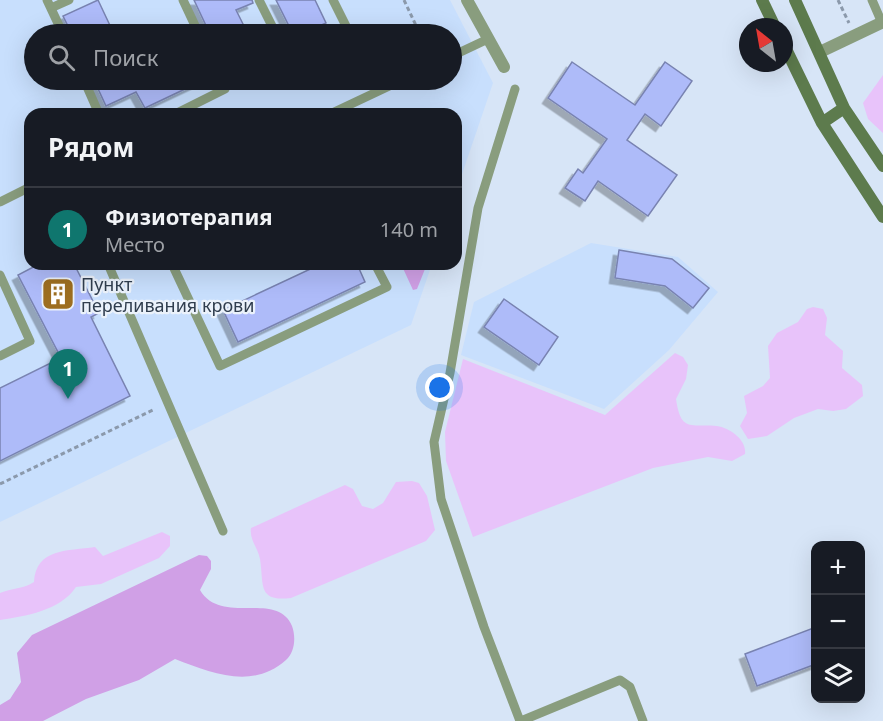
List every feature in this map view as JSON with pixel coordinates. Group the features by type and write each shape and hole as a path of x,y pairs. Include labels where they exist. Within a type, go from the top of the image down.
{"main road":[{"path":"762,0 771,18"},
{"path":"795,0 844,108 883,166"},
{"path":"793,63 822,123 883,217"},
{"path":"822,123 844,108"}],"street":[{"path":"467,0 504,67"},
{"path":"820,52 883,22"}],"lane":[{"path":"58,24 49,4 69,0"},
{"path":"183,0 194,24"},
{"path":"259,0 271,24"},
{"path":"333,0 345,24"},
{"path":"872,0 883,22"},
{"path":"462,51 488,39"},
{"path":"515,89 478,208 450,373 434,442 441,499 491,647 521,721 620,680 630,687 643,721"},
{"path":"88,90 96,108"},
{"path":"187,108 221,90"},
{"path":"343,108 381,90"},
{"path":"0,202 24,190"},
{"path":"111,270 223,531"},
{"path":"175,270 220,366 387,287 378,270"},
{"path":"0,275 30,341 0,356"}],"path":[{"path":"404,0 415,24"},
{"path":"838,0 855,35"},
{"path":"0,484 168,402"}],"shaded area":[{"path":"0,0 450,0 493,83 462,174 462,108 24,108 24,270 430,270 411,325 0,522"},
{"path":"883,75 883,133 868,119 863,103"},
{"path":"591,243 678,257 718,292 669,350 604,409 461,355 474,302"},
{"path":"404,270 425,270 417,289 413,290"},
{"path":"813,307 823,309 827,318 825,335 843,351 842,368 862,385 863,396 846,409 833,411 818,409 794,418 767,436 748,439 740,426 747,413 744,396 763,386 770,378 768,346 777,333 798,322 807,309"},
{"path":"675,353 683,357 688,365 686,379 676,399 681,418 689,424 727,429 743,444 745,454 732,461 708,457 653,468 473,537 446,461 445,432 463,359 605,415"},
{"path":"396,482 419,483 427,496 435,530 426,541 291,598 280,599 267,594 264,590 260,559 251,536 251,528 345,485 353,489 362,506 373,509 383,503"},
{"path":"162,532 170,536 170,546 159,558 101,584 76,587 61,602 52,607 20,617 0,620 0,593 34,582 36,571 47,557 64,551 95,547 103,556"},
{"path":"199,555 207,556 211,561 211,569 200,590 209,600 221,606 234,608 274,610 285,616 292,626 294,635 293,649 286,660 273,669 246,677 217,673 175,659 139,680 86,699 43,721 0,721 0,705 10,699 21,682 17,653 32,635"}],"building":[{"path":"98,0 109,24 67,24 63,16"},
{"path":"194,0 252,0 253,3 236,10 243,24 205,24"},
{"path":"276,0 315,0 326,23 324,24 288,24"},
{"path":"572,62 635,105 665,62 692,81 661,126 645,114 627,140 677,175 648,216 598,181 585,201 565,188 578,169 583,173 607,139 548,98"},
{"path":"99,90 183,90 145,108 136,92 106,106"},
{"path":"619,250 672,259 709,288 693,308 665,286 615,278"},
{"path":"28,270 77,270 99,313 91,317 130,396 0,461 0,388 61,358 18,275"},
{"path":"308,270 360,270 365,282 238,342 223,310"},
{"path":"504,299 558,337 539,365 484,327"},
{"path":"811,629 811,666 757,686 745,654"}],"place":[{"name":"Пункт переливания крови","path":"58,294"},
{"name":"Физиотерапия","path":"68,399"}]}
